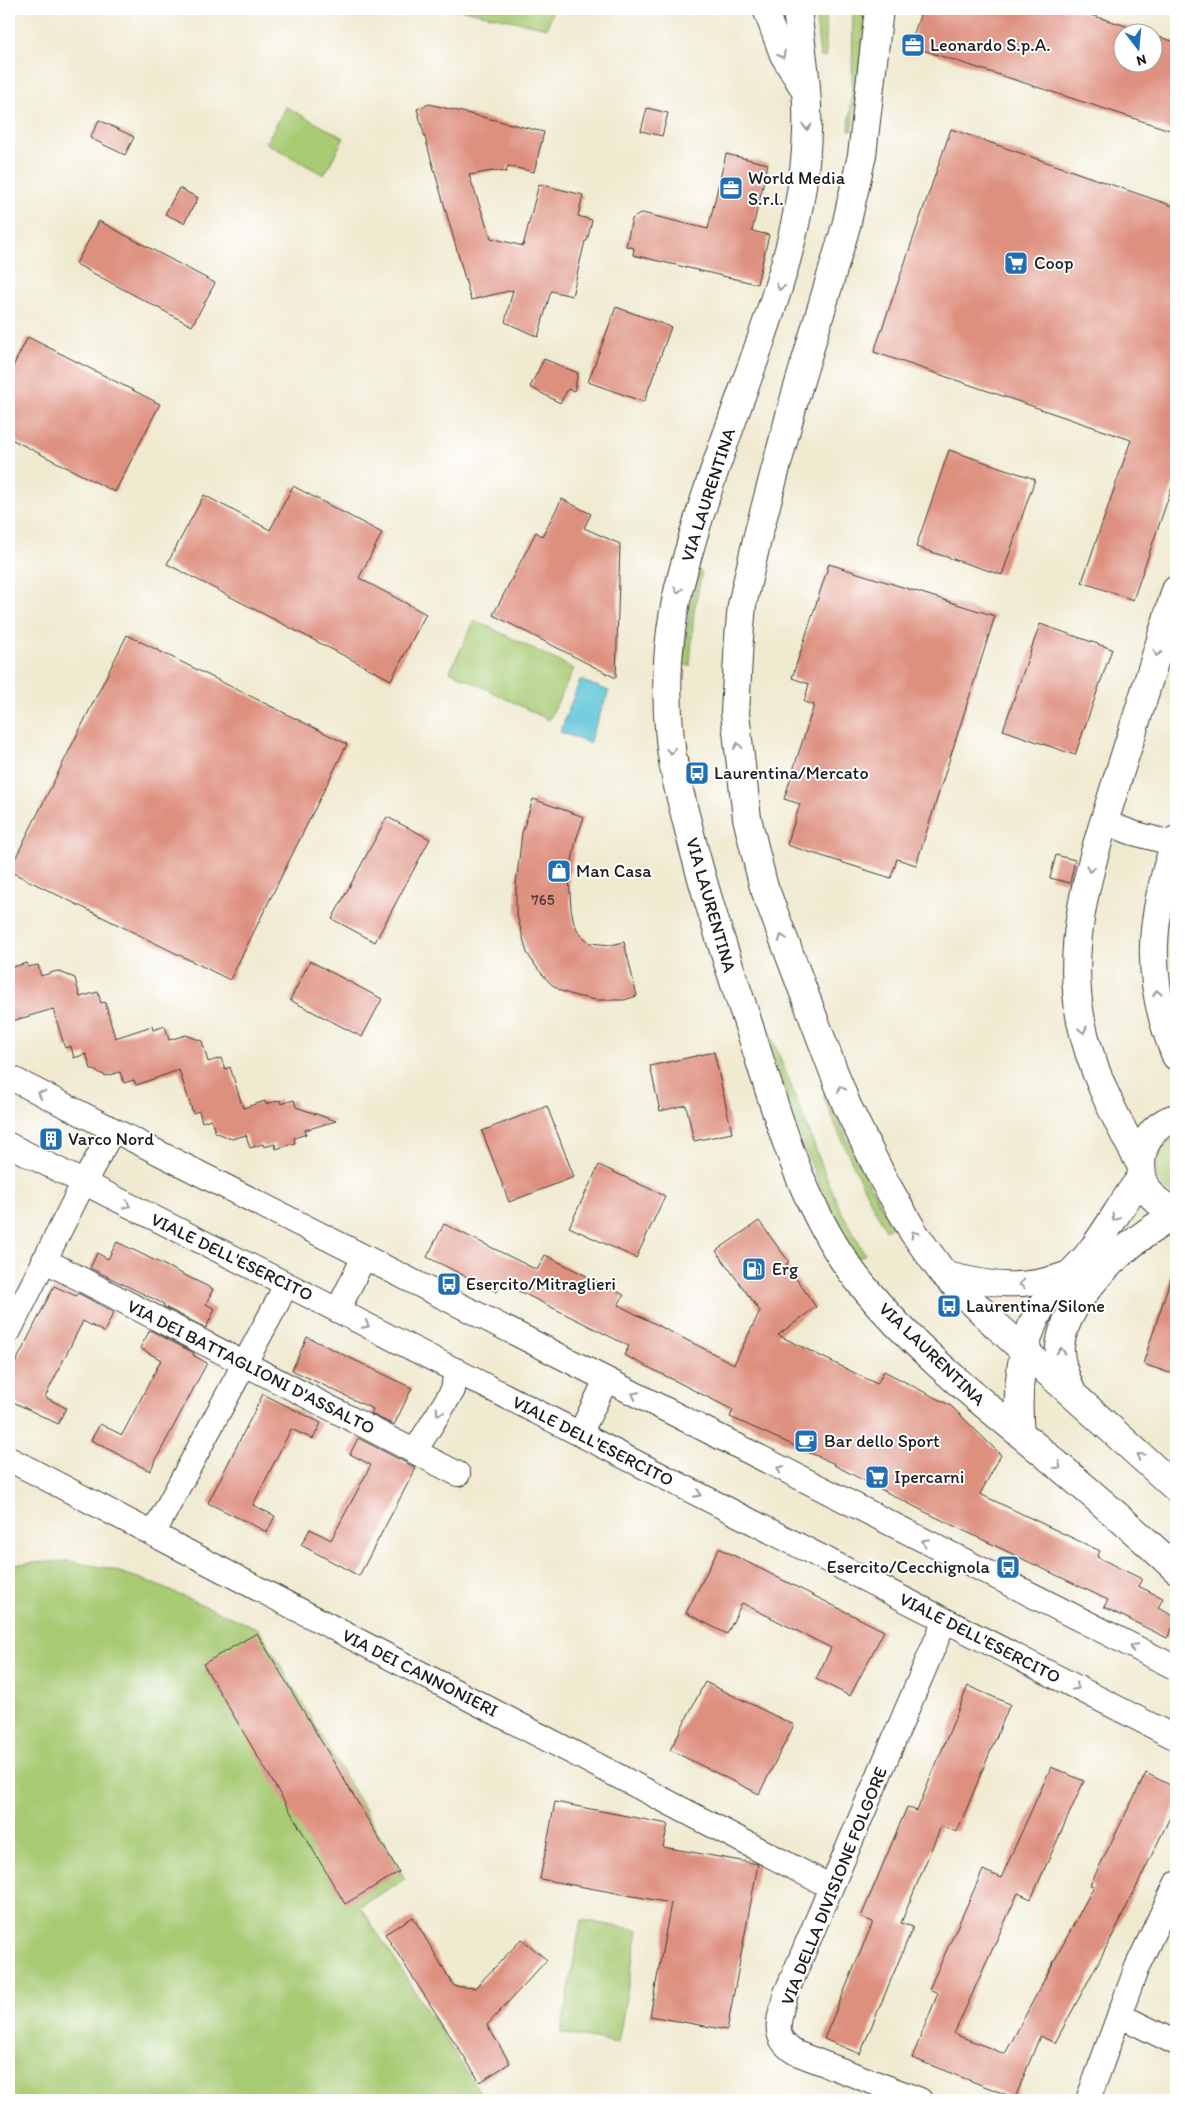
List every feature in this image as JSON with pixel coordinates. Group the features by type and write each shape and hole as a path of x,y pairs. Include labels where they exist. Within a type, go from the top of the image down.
{"main road":[{"name":"VIA LAURENTINA","path":"797,9 806,95 806,149 799,207 790,252 773,308 712,476 683,569 674,609 670,645 669,725 673,761 713,923 778,1114 820,1222 834,1246 859,1281 905,1334 975,1398 1020,1434 1176,1569"},
{"path":"879,9 864,136 846,226 804,367 748,578 739,638 735,713 747,818 763,884 775,921 813,1021 855,1122 902,1215 943,1273 1025,1352 1176,1488"},
{"path":"1176,590 1084,887 1079,925 1077,989 1081,1021 1094,1065 1141,1170 1148,1190 1157,1202 1176,1210"},
{"path":"1176,842 1158,910 1152,956 1159,1007 1176,1056"},
{"path":"1020,1434 1018,1402 1025,1352 1032,1328 1044,1304 1099,1242 1113,1221 1141,1170 1142,1149 1150,1136 1160,1125 1176,1118"},
{"path":"1074,1397 1063,1369 1060,1351 1063,1332 1071,1311 1086,1290 1124,1251 1145,1234 1176,1215"}],"street":[{"path":"764,10 782,56 806,95"},
{"path":"1103,822 1133,834 1176,842"},
{"path":"9,1077 1176,1668"},
{"path":"9,1332 83,1184 113,1130"},
{"name":"VIALE DELL'ESERCITO","path":"9,1145 83,1184 338,1310 1176,1738"},
{"path":"338,1310 364,1257"},
{"name":"VIA DEI BATTAGLIONI D'ASSALTO","path":"44,1260 458,1474"},
{"path":"943,1273 1003,1286 1041,1282 1069,1274"},
{"path":"153,1534 286,1284"},
{"path":"414,1451 453,1390 456,1370"},
{"path":"580,1434 606,1380"},
{"name":"VIA DEI CANNONIERI","path":"9,1459 831,1887"},
{"name":"VIA DELLA DIVISIONE FOLGORE","path":"920,2100 796,2053 783,2044 779,2027 786,1993 945,1620"},
{"path":"1088,2100 1144,1950 1176,1884"},
{"path":"1119,2015 1176,2043"}],"green space":[{"path":"459,9 553,9 547,28"},
{"path":"815,9 826,9 826,57 820,57"},
{"path":"853,9 866,9 852,131 849,130 852,89"},
{"path":"286,107 344,138 324,175 266,143"},
{"path":"698,570 702,572 694,611 690,666 683,665 689,611"},
{"path":"475,620 574,669 549,720 450,671"},
{"path":"760,1006 828,1181 840,1209 865,1254 858,1259 841,1231 826,1200 800,1136 757,1007"},
{"path":"826,1093 858,1163 892,1226 886,1230 868,1197 845,1146 823,1095"},
{"path":"1176,1136 1176,1196 1160,1184 1156,1167 1162,1149"},
{"path":"67,1561 107,1568 147,1581 259,1629 405,1879 360,1906 485,2100 10,2100 9,1566"},
{"path":"581,1920 638,1930 618,2043 561,2033"}],"water":[{"path":"580,680 609,691 589,743 560,732"}],"building":[{"path":"922,9 1072,9 1113,22 1112,72 1162,72 1162,38 1176,42 1176,132 910,46"},
{"path":"429,104 544,132 534,172 508,166 506,172 493,171 469,175 491,238 523,246 539,184 583,195 578,216 592,220 572,296 551,291 538,337 505,322 513,290 471,300 417,109"},
{"path":"647,108 668,113 662,136 641,131"},
{"path":"99,120 134,137 125,155 90,138"},
{"path":"951,129 1176,207 1176,476 1133,600 1082,582 1131,440 874,352"},
{"path":"726,154 768,164 752,231 769,235 757,284 633,255 634,248 626,246 632,219 642,213 708,229"},
{"path":"179,188 198,198 184,223 165,214"},
{"path":"99,221 215,283 192,326 76,264"},
{"path":"616,307 671,327 644,402 588,382"},
{"path":"28,337 160,404 115,492 9,438 9,374"},
{"path":"544,359 578,373 574,391 568,389 560,403 530,387"},
{"path":"949,450 1035,479 1002,575 916,547"},
{"path":"293,486 382,533 359,578 426,614 391,680 167,564 204,495 270,530"},
{"path":"562,499 591,514 584,528 620,544 616,678 493,615 536,532 542,536"},
{"path":"829,564 995,616 916,865 897,859 891,878 787,845 800,804 784,799 814,705 804,702 809,684 792,678"},
{"path":"1040,624 1112,649 1075,755 1003,730"},
{"path":"127,635 347,744 230,980 9,871"},
{"path":"533,799 584,817 576,840 569,877 574,923 579,933 590,943 611,945 624,942 637,996 624,1000 596,1000 561,991 550,983 527,953 516,911 516,885 522,833"},
{"path":"387,817 430,839 375,942 332,919"},
{"path":"1056,855 1075,860 1070,883 1050,878"},
{"path":"310,961 382,999 362,1037 290,1000"},
{"path":"27,963 28,967 38,965 41,976 57,971 75,978 80,997 98,992 101,1003 105,1002 115,1038 152,1026 153,1030 165,1026 169,1040 186,1035 202,1041 208,1062 221,1058 225,1069 230,1067 243,1108 265,1101 266,1104 280,1100 281,1104 294,1100 296,1107 336,1121 305,1130 306,1134 294,1138 295,1143 276,1149 275,1144 264,1147 263,1144 250,1148 246,1135 232,1139 215,1132 211,1119 202,1122 199,1111 193,1113 179,1070 136,1085 134,1080 124,1083 120,1072 106,1076 91,1069 86,1054 74,1058 71,1046 65,1048 53,1009 9,1022 9,968"},
{"path":"714,1052 732,1133 694,1141 686,1105 660,1111 650,1066"},
{"path":"547,1106 574,1177 509,1202 482,1131"},
{"path":"599,1165 665,1196 636,1258 569,1227"},
{"path":"759,1221 789,1262 786,1264 816,1307 778,1335 877,1384 884,1371 951,1406 1001,1455 980,1494 1100,1551 1097,1557 1142,1579 1138,1586 1163,1598 1158,1608 1176,1617 1176,1621 1167,1638 1104,1607 1108,1600 925,1512 835,1464 730,1417 733,1410 624,1355 629,1346 501,1282 497,1292 427,1257 444,1224 537,1270 545,1255 624,1295 618,1305 734,1364 760,1311 716,1251"},
{"path":"117,1242 213,1289 206,1304 215,1309 206,1328 163,1306 164,1304 90,1268 97,1253 108,1259"},
{"path":"1172,1274 1176,1275 1176,1370 1172,1369 1170,1373 1143,1364"},
{"path":"54,1286 76,1296 78,1293 114,1312 104,1332 83,1321 45,1397 66,1408 58,1424 9,1400 9,1376"},
{"path":"150,1330 194,1353 193,1355 207,1363 150,1471 91,1440 100,1424 122,1435 161,1360 140,1348"},
{"path":"307,1337 412,1388 394,1425 371,1414 373,1409 292,1370"},
{"path":"263,1394 321,1423 313,1439 291,1429 253,1505 275,1516 267,1532 208,1503"},
{"path":"358,1438 416,1468 359,1576 301,1545 310,1529 331,1540 371,1465 350,1454"},
{"path":"719,1548 884,1631 850,1696 816,1679 831,1648 742,1603 727,1634 686,1613"},
{"path":"257,1633 399,1872 345,1904 203,1664"},
{"path":"705,1682 794,1725 759,1794 670,1750"},
{"path":"968,1686 1010,1704 957,1832 941,1826 901,1923 913,1927 860,2054 824,2039 873,1922 861,1917 907,1807 917,1811"},
{"path":"1051,1767 1084,1781 1031,1899 1018,1893 954,2034 1005,2054 1094,1886 1090,1885 1146,1773 1176,1788 1176,1805 1115,1931 1055,2043 1040,2036 1015,2098 912,2058 938,1993 929,1989 983,1870 1001,1878"},
{"path":"555,1802 668,1824 663,1847 758,1864 727,2030 650,2016 671,1903 540,1879"},
{"path":"413,1917 454,1986 475,1988 522,1939 547,1960 487,2025 510,2063 480,2082 385,1934"}],"place":[{"name":"Leonardo S.p.A.","path":"913,45"},
{"name":"World Media S.r.l.","path":"731,188"},
{"name":"Coop","path":"1016,263"},
{"name":"Laurentina/Mercato","path":"697,773"},
{"name":"Man Casa","path":"559,871"},
{"name":"Varco Nord","path":"51,1139"},
{"name":"Erg","path":"754,1269"},
{"name":"Esercito/Mitraglieri","path":"449,1284"},
{"name":"Laurentina/Silone","path":"949,1306"},
{"name":"Bar dello Sport","path":"806,1441"},
{"name":"Ipercarni","path":"877,1477"},
{"name":"Esercito/Cecchignola","path":"1008,1567"}]}
